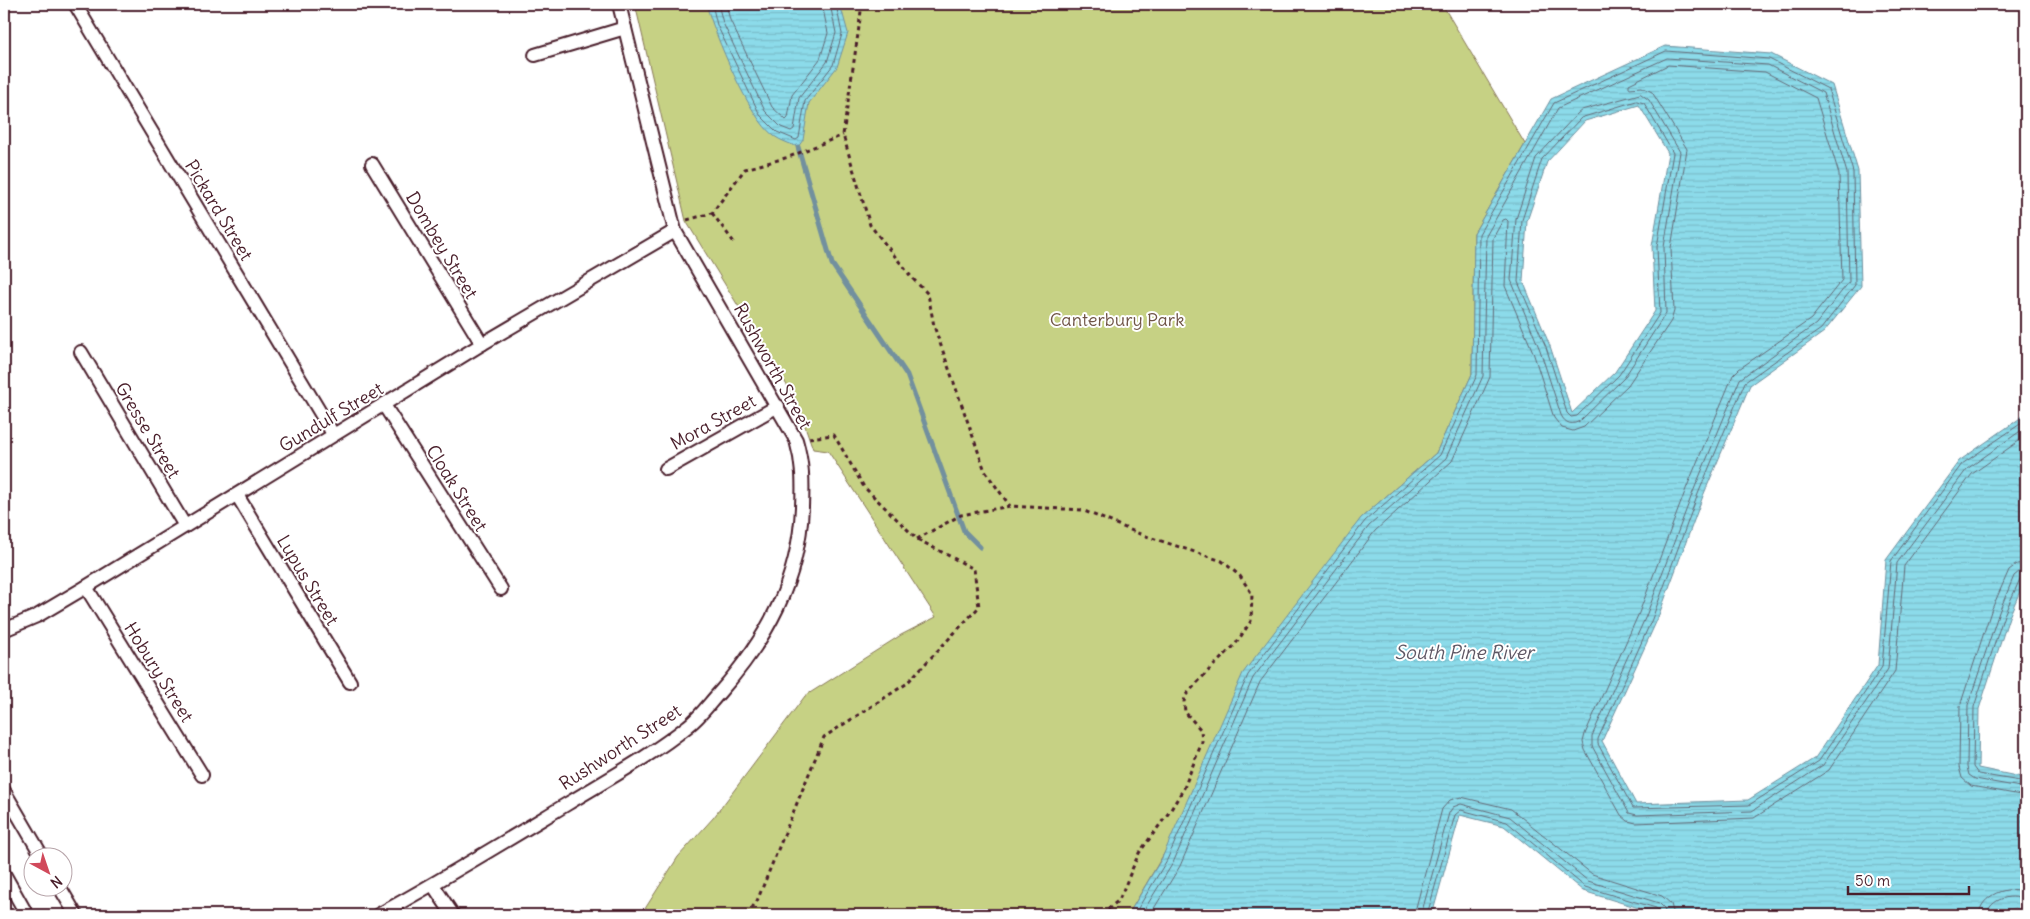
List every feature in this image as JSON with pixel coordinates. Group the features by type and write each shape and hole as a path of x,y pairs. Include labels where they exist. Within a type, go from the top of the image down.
{"street":[{"name":"Pickard Street","path":"75,4 333,434"},
{"name":"Rushworth Street","path":"378,915 433,885 637,761 690,725 757,645 783,598 795,561 801,524 802,495 802,463 796,440 675,231 619,4"},
{"path":"535,55 625,28"},
{"name":"Dombey Street","path":"372,164 482,344"},
{"name":"Gundulf Street","path":"4,630 37,616 86,587 333,434 675,231"},
{"name":"Gresse Street","path":"81,352 185,526"},
{"name":"Cloak Street","path":"384,405 501,590"},
{"name":"Mora Street","path":"666,469 778,406"},
{"name":"Lupus Street","path":"236,495 350,682"},
{"name":"Hobury Street","path":"86,587 202,775"},
{"path":"4,790 36,846"},
{"path":"4,874 27,915"},
{"path":"433,885 453,915"},
{"path":"65,896 76,915"}],"path":[{"path":"858,4 860,11 858,34 843,135 870,225 914,280 928,294 934,326 985,471 1010,506"},
{"path":"687,220 712,212 745,169 789,156 843,135"},
{"path":"712,212 736,245"},
{"path":"747,915 757,901 824,737 906,684 979,607 974,569 916,539 864,487 834,435 796,440"},
{"path":"916,539 961,515 1010,506 1082,510 1140,534 1222,561 1240,576 1252,594 1251,621 1235,645 1185,696 1185,712 1201,730 1202,742 1184,788 1139,853 1118,900 1101,915"}],"green space":[{"name":"Canterbury Park","path":"635,4 1442,4 1525,144 1474,233 1472,374 1436,453 1361,518 1128,915 641,915 678,857 714,817 805,696 901,635 936,617 828,451 813,449 796,400 686,221"}],"water":[{"path":"706,4 840,4 848,33 837,67 809,103 803,140 798,147 774,136 754,112 725,55"},
{"name":"South Pine River","path":"1665,46 1771,54 1832,85 1858,171 1861,286 1824,332 1750,385 1703,496 1657,620 1602,741 1636,804 1748,800 1815,758 1878,665 1886,560 1959,461 2026,414 2026,577 2009,617 1979,709 1978,768 2026,778 2026,915 2023,915 2016,908 1991,915 1662,915 1583,891 1504,826 1460,815 1432,915 1128,915 1162,858 1243,673 1361,518 1436,453 1472,374 1474,233 1551,99","holes":["1639,105 1668,153 1652,246 1655,311 1615,372 1572,413 1550,346 1523,281 1527,221 1547,162 1585,121"]}],"waterway":[{"path":"798,147 832,264 907,375 964,531 980,547"}]}
